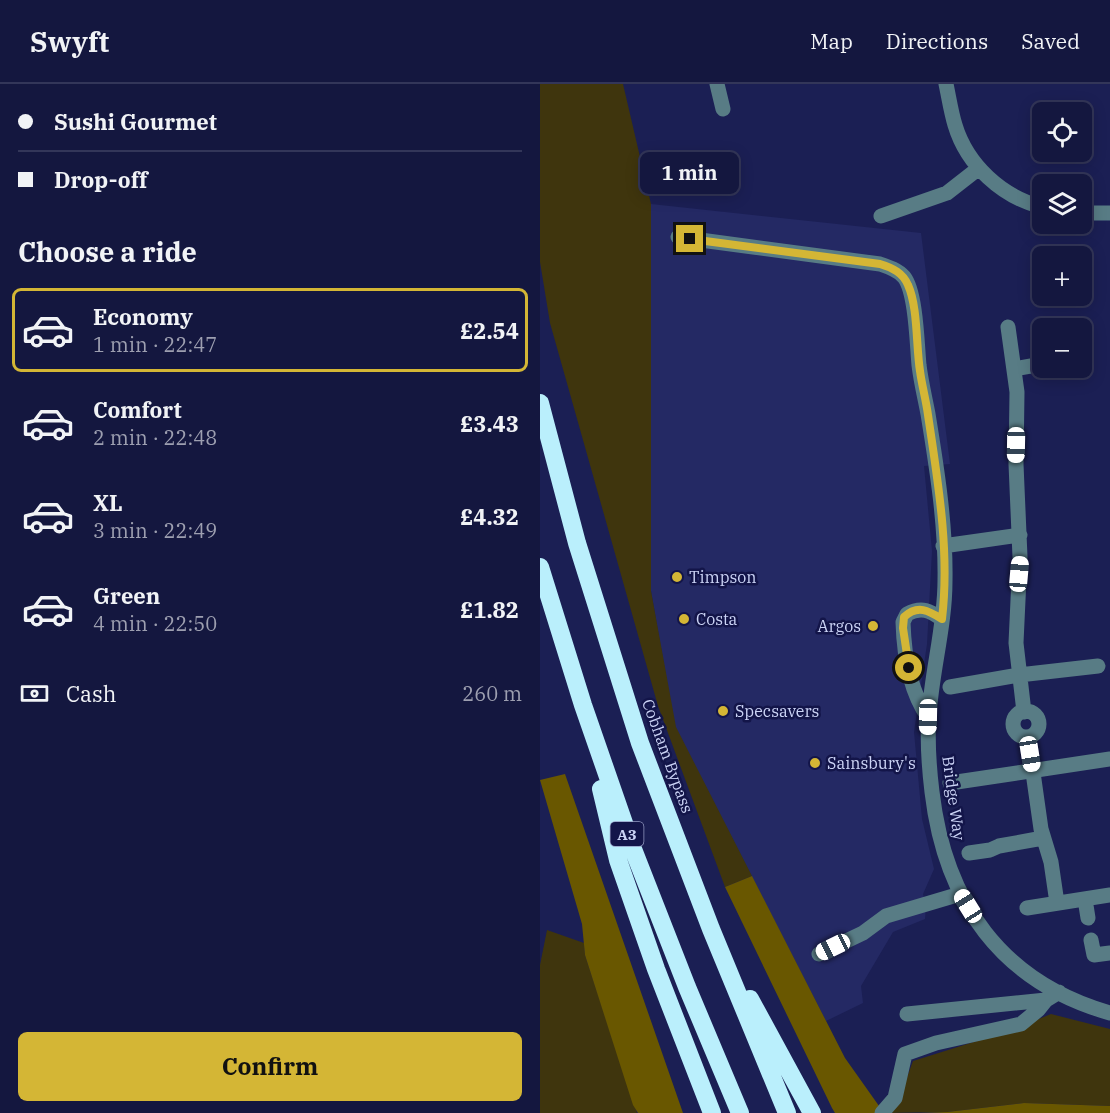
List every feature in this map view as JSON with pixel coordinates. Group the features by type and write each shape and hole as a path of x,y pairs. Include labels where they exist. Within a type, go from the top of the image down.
{"highway":[{"name":"Cobham Bypass","path":"540,403 577,543 640,744 711,929 788,1113"},
{"name":"A3","path":"540,567 583,705 633,849 740,1113"},
{"path":"583,705 618,860 656,969 710,1108"},
{"path":"711,929 812,1113"}],"street":[{"path":"717,84 723,110"},
{"path":"946,84 955,126 961,142 978,168 1005,191 1032,204"},
{"path":"881,216 947,193 978,168"},
{"path":"1092,213 1110,213"},
{"name":"Bridge Way","path":"678,237 880,264 890,267 903,276 912,299 944,546 945,582 942,619 928,717 933,804 946,862 960,894 975,919 1004,953 1052,996 1069,999 1110,1013"},
{"path":"1008,327 1017,392 1016,464 1020,535 1016,643 1024,712 1014,720 1014,728 1019,735 1028,737 1043,838 1051,862 1057,903"},
{"path":"1014,369 1032,366"},
{"path":"944,546 1020,535"},
{"path":"928,717 911,683 903,622 908,614 921,609 942,619"},
{"path":"950,687 1019,675 1098,666"},
{"path":"950,783 1110,759"},
{"path":"969,853 1043,838"},
{"path":"819,954 863,933 886,916 960,894"},
{"path":"1027,908 1110,895"},
{"path":"1088,898 1088,918"},
{"path":"1091,940 1094,955 1110,953"},
{"path":"907,1014 1052,996"},
{"path":"882,1113 895,1098 905,1054 936,1043 1021,1024 1052,996"}],"shaded area":[{"path":"540,84 623,84 651,204 651,591 676,727 752,876 725,887 658,706 550,323 540,262"},
{"path":"651,204 921,233 950,464 924,466 932,551 927,644 914,732 922,819 934,869 923,894 926,905 925,919 893,932 861,986 863,1003 826,1021 675,727 651,591"},
{"path":"565,774 683,1113 638,1113 633,1105 585,955 582,924 540,780"},
{"path":"752,876 845,1058 884,1113 835,1113 832,1108 725,887"},
{"path":"547,930 584,943 585,955 637,1113 540,1113 540,965"},
{"path":"1051,1014 1110,1029 1110,1106 1024,1103 947,1112 886,1113 899,1099 913,1061 1012,1030"},
{"path":"1024,1103 1110,1106 1110,1113 919,1113 947,1112"}],"place":[{"name":"Timpson","path":"677,577"},
{"name":"Costa","path":"684,619"},
{"name":"Argos","path":"873,626"},
{"name":"Specsavers","path":"723,711"},
{"name":"Sainsbury's","path":"815,763"}],"route":[{"path":"690,239 880,264 897,271 908,284 911,292 920,371 939,496 945,566 942,619 921,609 912,611 904,617 903,628 909,668"}]}
